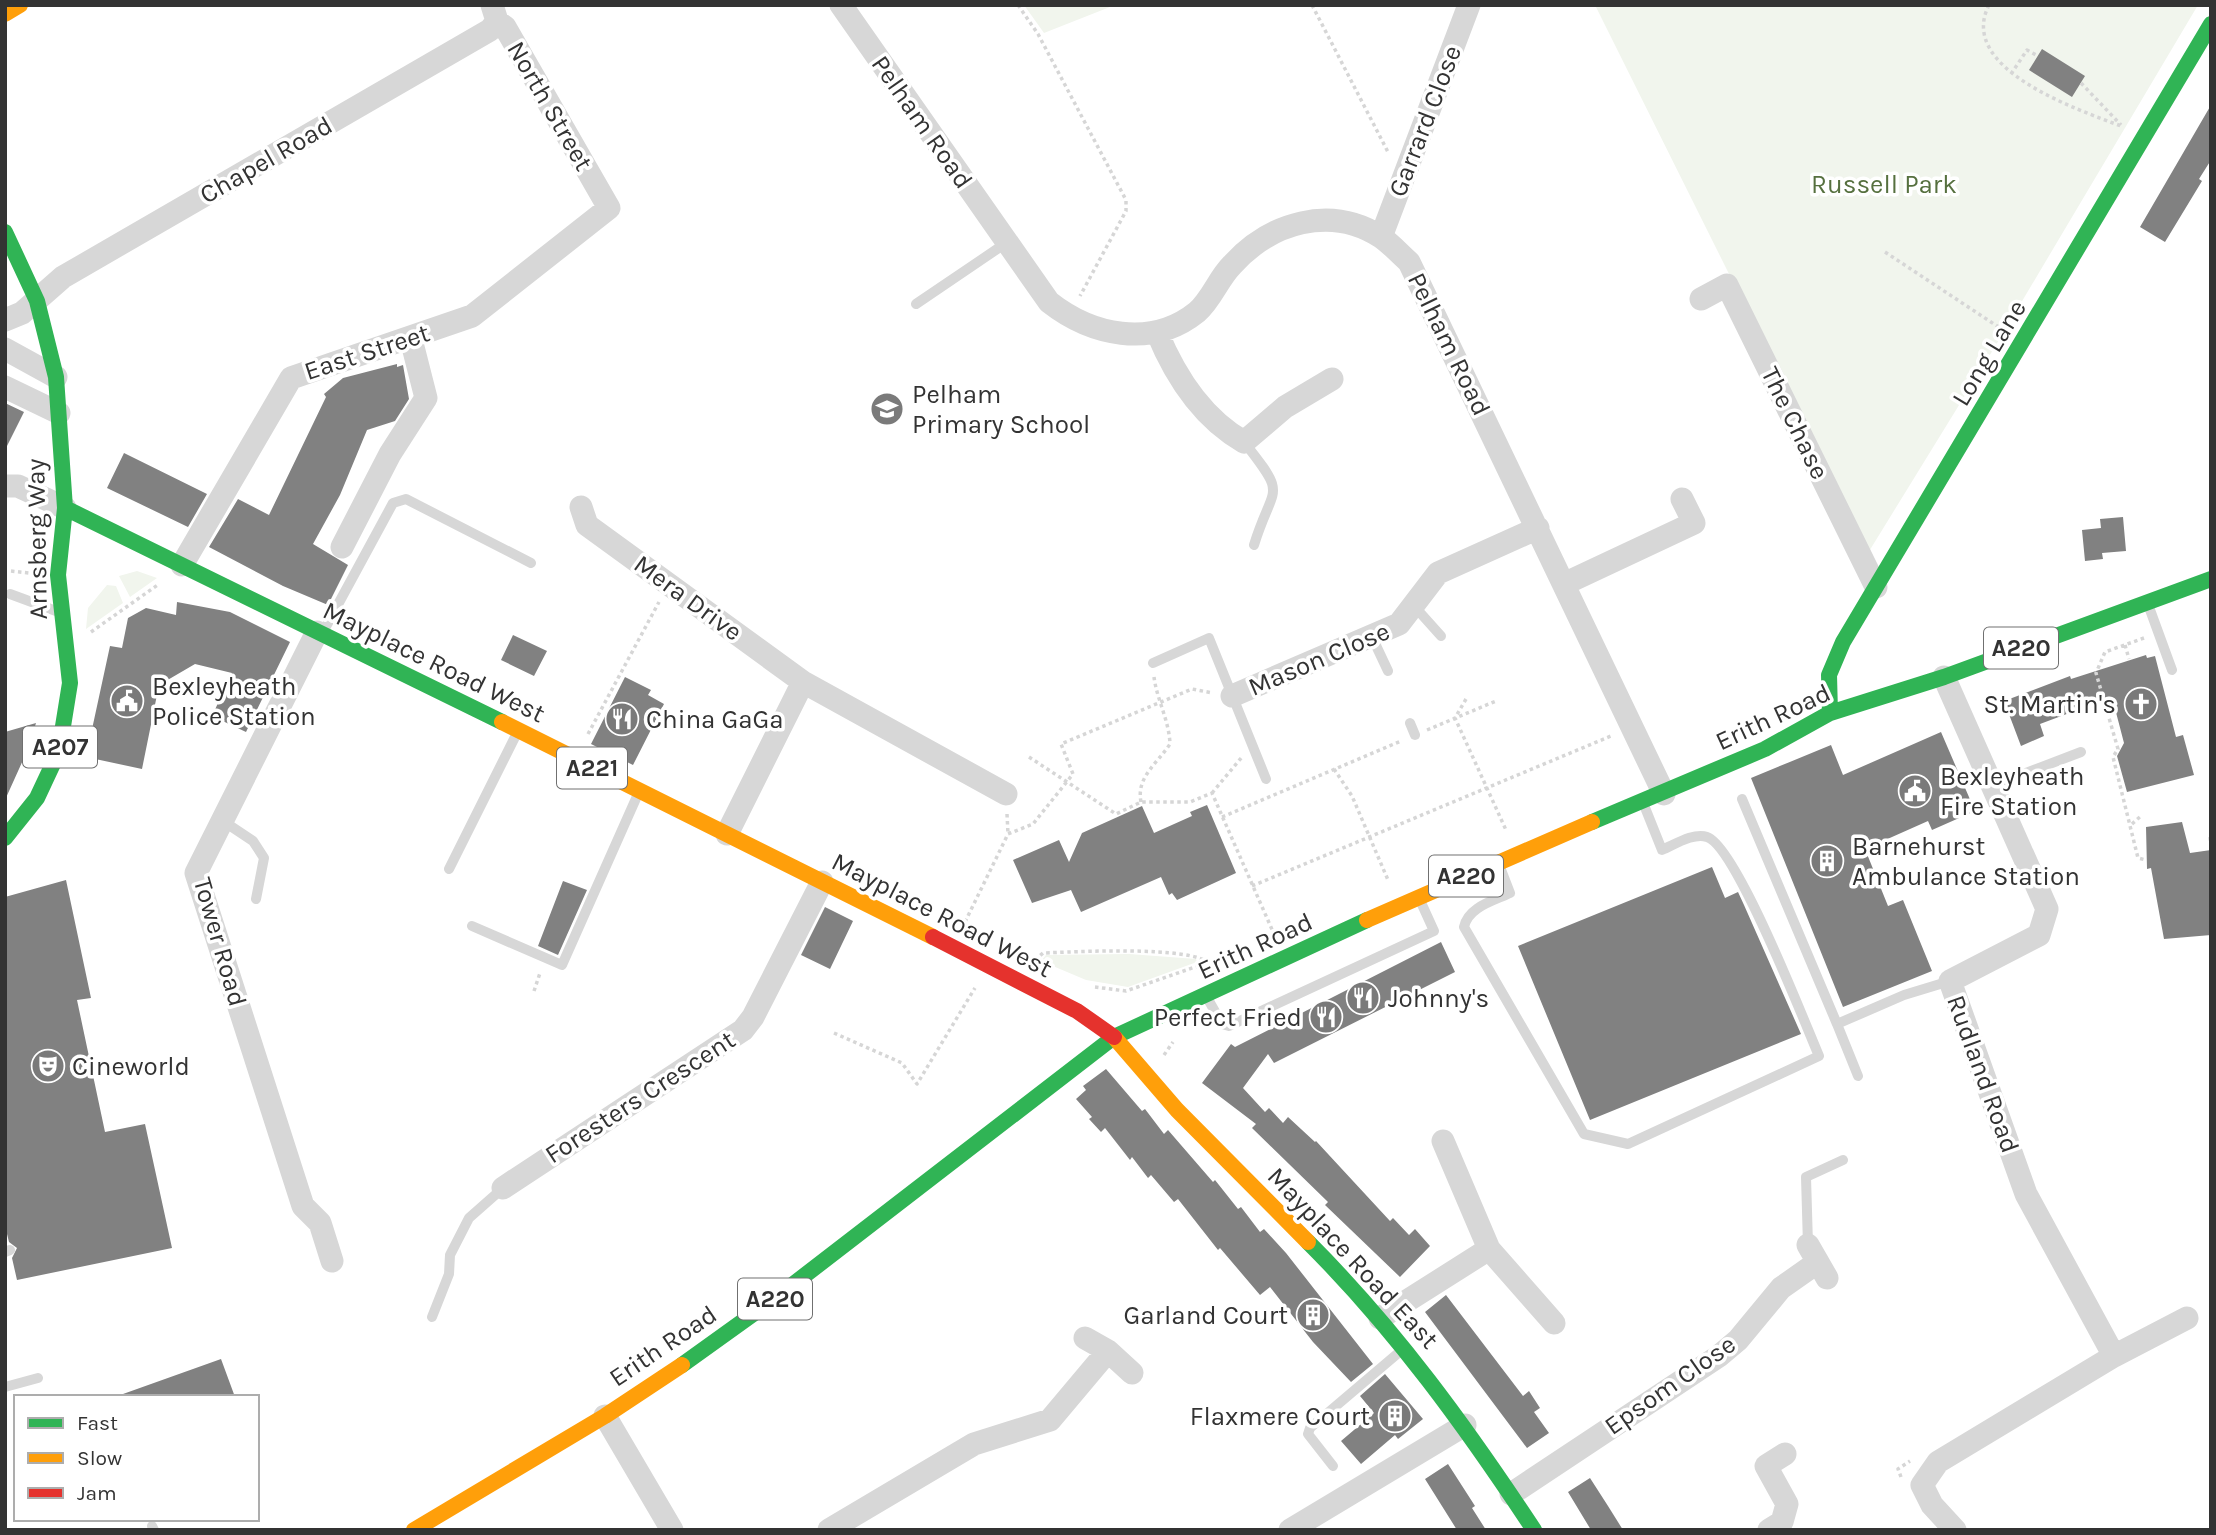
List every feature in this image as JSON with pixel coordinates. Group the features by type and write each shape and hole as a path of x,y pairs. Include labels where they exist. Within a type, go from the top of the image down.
{"main road":[{"path":"5,14 20,5"},
{"name":"Long Lane","path":"1830,713 1829,675 1843,642 2024,343 2211,23"},
{"name":"Arnsberg Way","path":"5,232 37,301 56,377 65,508 58,554 61,613 70,683 59,751 37,798 5,838"},
{"name":"Mayplace Road West","path":"65,508 185,560 319,634 519,730 953,947 1077,1011 1114,1037"},
{"name":"Erith Road","path":"414,1530 605,1416 778,1296 1114,1037 1285,960 1418,895 1654,798 1765,749 1830,713 1944,677 2211,579"},
{"name":"Mayplace Road East","path":"1114,1037 1166,1099 1380,1318 1465,1425 1534,1530"}],"street":[{"name":"Pelham Road","path":"841,5 1049,302 1068,317 1094,329 1125,335 1157,332 1196,312 1210,298 1229,267 1252,244 1274,231 1317,220 1350,224 1381,237 1409,262 1633,728 1654,798"},
{"name":"Garrard Close","path":"1381,237 1469,5"},
{"name":"North Street","path":"494,13 505,27 609,208"},
{"name":"Chapel Road","path":"5,320 22,313 63,276 479,37 490,30 494,13"},
{"name":"East Street","path":"185,560 291,377 411,339 472,316 609,208"},
{"name":"The Chase","path":"1701,299 1727,285 1876,587"},
{"path":"1157,332 1169,362 1187,391 1224,430 1244,442 1285,407 1332,379"},
{"path":"342,547 390,454 426,398 411,339"},
{"path":"5,349 56,377"},
{"path":"5,387 59,413"},
{"path":"9,481 65,508"},
{"path":"1564,583 1694,523 1682,499"},
{"name":"Mera Drive","path":"581,507 587,525 803,682 1006,794"},
{"name":"Mason Close","path":"1232,695 1399,624 1415,607 1438,573 1538,528"},
{"name":"Tower Road","path":"319,634 220,819 196,873 303,1206 320,1223 332,1261"},
{"name":"Rudland Road","path":"1944,677 2047,909 2039,935 1950,981 2026,1194 2114,1356"},
{"path":"727,834 803,682"},
{"name":"Foresters Crescent","path":"503,1188 743,1030 753,1017 822,882"},
{"path":"1443,1141 1489,1249 1554,1323"},
{"path":"1380,1318 1489,1249"},
{"name":"Epsom Close","path":"1511,1494 1719,1356 1743,1334 1782,1287 1818,1262"},
{"path":"1955,1530 1932,1505 1922,1485 1938,1462 2114,1356 2187,1318"},
{"path":"1085,1338 1108,1351 1132,1373"},
{"path":"829,1530 974,1444 1050,1420 1108,1351"},
{"path":"605,1416 672,1530"},
{"path":"1290,1530 1465,1425"},
{"path":"1769,1530 1782,1522 1787,1504 1766,1466 1785,1454"}],"lane":[{"path":"916,304 1006,243"},
{"path":"1244,442 1273,479 1275,491 1254,545"},
{"path":"319,634 393,503 399,500 406,499 531,563"},
{"path":"10,594 61,613"},
{"path":"2147,601 2172,670"},
{"path":"1415,607 1441,636"},
{"path":"1372,637 1388,671"},
{"path":"1153,663 1209,638 1266,779"},
{"path":"1410,723 1415,735"},
{"path":"449,869 519,730"},
{"path":"1993,786 2081,752"},
{"path":"472,926 562,965 639,791"},
{"path":"1498,863 1510,893 1476,909 1466,917 1464,927 1584,1134 1628,1144 1819,1056 1743,883 1713,839 1705,835 1662,850 1654,798"},
{"path":"1742,799 1858,1076"},
{"path":"220,819 253,841 264,858 256,899"},
{"path":"1206,996 1222,1024 1229,1026 1434,931 1418,895"},
{"path":"1837,1024 1904,995 1950,981"},
{"path":"1818,1262 1806,1177 1843,1160"},
{"path":"432,1317 449,1274 450,1255 469,1218 503,1188"},
{"path":"1333,1466 1308,1434 1310,1428 1405,1348"},
{"path":"5,1387 38,1378"}],"path":[{"path":"1018,5 1038,34 1126,200 1126,211 1068,317"},
{"path":"1312,5 1403,180"},
{"path":"1989,5 1982,19 1985,35 1995,55 2011,74 2063,104 2123,126 2143,138"},
{"path":"2011,74 2027,50 2038,56"},
{"path":"2081,83 2123,126"},
{"path":"1885,251 2024,343"},
{"path":"65,641 89,633 185,560"},
{"path":"11,571 38,574"},
{"path":"575,759 668,585"},
{"path":"2146,860 2138,858 2132,824 2113,757 2118,748 2096,673 2105,652 2150,636"},
{"path":"2125,645 2129,659"},
{"path":"1141,802 1139,790 1142,780 1170,744 1169,728 1156,692 1153,663"},
{"path":"953,947 1008,834 1033,824 1073,774 1061,744 1192,689 1232,695"},
{"path":"1455,718 1466,699"},
{"path":"1222,817 1496,701"},
{"path":"1455,718 1516,855"},
{"name":"Erith Road","path":"1252,886 1633,728"},
{"path":"1029,757 1116,814 1141,802 1191,802 1212,793 1252,744"},
{"path":"1334,769 1352,796 1399,905"},
{"path":"1212,793 1285,960"},
{"path":"2132,824 2142,815"},
{"path":"2210,837 2211,844"},
{"path":"1045,966 1033,961 1043,953 1129,950 1198,956 1209,964"},
{"path":"1091,986 1126,991 1164,976 1219,962"},
{"path":"834,1034 902,1063 918,1084 988,966"}],"green space":[{"path":"1024,5 1115,5 1044,33"},
{"name":"Russell Park","path":"1595,5 2198,5 1996,345 1868,553"},
{"path":"137,571 157,578 130,597 119,576"},
{"path":"107,585 116,586 123,603 86,629 88,608"},
{"path":"1129,954 1196,959 1197,962 1128,987 1086,980 1041,961 1046,955"}],"building":[{"path":"2042,49 2085,76 2072,97 2029,70"},
{"path":"2211,105 2211,160 2199,179 2202,181 2165,242 2140,227"},
{"path":"397,364 397,367 403,365 409,399 395,421 367,430 340,495 313,544 348,565 328,605 283,586 209,547 238,499 269,515 326,397 324,394 343,378"},
{"path":"5,403 24,412 5,450"},
{"path":"124,453 207,494 188,527 107,488"},
{"path":"2123,517 2126,551 2102,553 2103,559 2085,561 2082,530 2101,528 2100,519"},
{"name":"Bexleyheath Police Station","path":"177,602 230,612 290,642 246,732 212,716 232,673 195,664 159,685 142,769 86,757 110,646 122,648 128,618 146,608 176,615"},
{"path":"513,635 547,651 534,676 501,660"},
{"name":"St. Martin's","path":"2146,655 2147,658 2155,656 2176,737 2183,735 2194,775 2127,792 2117,756 2124,743 2112,697 2040,724 2044,736 2021,746 2004,701 2070,676 2071,679"},
{"name":"China GaGa","path":"625,677 651,690 648,695 664,704 633,765 591,744"},
{"path":"36,723 28,749 5,800 5,732"},
{"name":"Barnehurst Ambulance Station","path":"1941,732 1975,811 1932,830 1928,821 1865,849 1888,906 1903,900 1932,971 1843,1007 1751,778 1831,745 1843,775"},
{"path":"1207,805 1236,873 1177,900 1172,893 1169,895 1161,877 1081,912 1071,890 1032,903 1013,860 1059,840 1069,862 1082,833 1142,806 1154,833 1192,816 1190,812"},
{"path":"2182,822 2190,853 2211,850 2211,935 2164,939 2151,868 2147,869 2146,827"},
{"path":"1712,867 1725,898 1738,892 1801,1034 1590,1120 1518,946"},
{"path":"66,880 91,998 77,1000 105,1132 145,1124 172,1248 17,1280 12,1258 17,1248 9,1242 5,1226 5,897"},
{"path":"563,881 587,890 558,955 538,946"},
{"path":"825,907 853,921 830,969 801,955"},
{"path":"1441,942 1455,972 1274,1063 1268,1054 1243,1088 1265,1112 1269,1108 1283,1123 1288,1117 1316,1141 1390,1221 1393,1218 1409,1235 1415,1229 1430,1246 1400,1277 1325,1205 1328,1202 1252,1128 1256,1124 1202,1083 1231,1044 1235,1047"},
{"path":"1106,1069 1142,1111 1145,1109 1164,1134 1168,1130 1238,1209 1241,1207 1260,1232 1264,1229 1286,1253 1373,1364 1351,1382 1313,1342 1270,1287 1260,1295 1220,1248 1218,1250 1178,1199 1174,1202 1151,1175 1148,1178 1132,1157 1130,1160 1105,1128 1101,1132 1089,1119 1092,1117 1076,1099 1086,1090 1083,1086"},
{"path":"1446,1295 1523,1396 1529,1391 1540,1408 1534,1412 1549,1433 1527,1448 1425,1312"},
{"path":"221,1359 234,1395 123,1395"},
{"name":"Flaxmere Court","path":"1385,1374 1423,1419 1398,1439 1395,1435 1361,1464 1341,1441 1374,1413 1360,1396"},
{"path":"1448,1464 1475,1506 1472,1508 1486,1530 1457,1530 1425,1479"},
{"path":"1590,1478 1623,1530 1591,1530 1568,1492"}],"traffic: fast":[{"path":"1830,713 1829,675 1843,642 2211,24"},
{"path":"5,232 37,301 56,377 65,508 58,575 70,683 59,751 37,798 5,838"},
{"path":"65,508 502,722"},
{"path":"1592,822 1765,749 1830,713 1944,677 2211,579"},
{"path":"682,1365 778,1296 1114,1037 1367,920"},
{"path":"1308,1242 1371,1310 1428,1380 1534,1530"}],"traffic: slow":[{"path":"5,14 20,5"},
{"path":"502,722 933,937"},
{"path":"1367,920 1592,822"},
{"path":"1114,1037 1177,1110 1308,1242"},
{"path":"414,1530 605,1416 682,1365"}],"traffic: jam":[{"path":"933,937 1077,1011 1114,1037"}],"place":[{"name":"Pelham Primary School","path":"887,409"},
{"name":"Bexleyheath Police Station","path":"127,701"},
{"name":"St. Martin's","path":"2141,704"},
{"name":"China GaGa","path":"622,719"},
{"name":"Bexleyheath Fire Station","path":"1915,791"},
{"name":"Barnehurst Ambulance Station","path":"1827,861"},
{"name":"Johnny's","path":"1363,998"},
{"name":"Perfect Fried","path":"1326,1017"},
{"name":"Cineworld","path":"48,1066"},
{"name":"Garland Court","path":"1313,1315"},
{"name":"Flaxmere Court","path":"1395,1416"}]}
